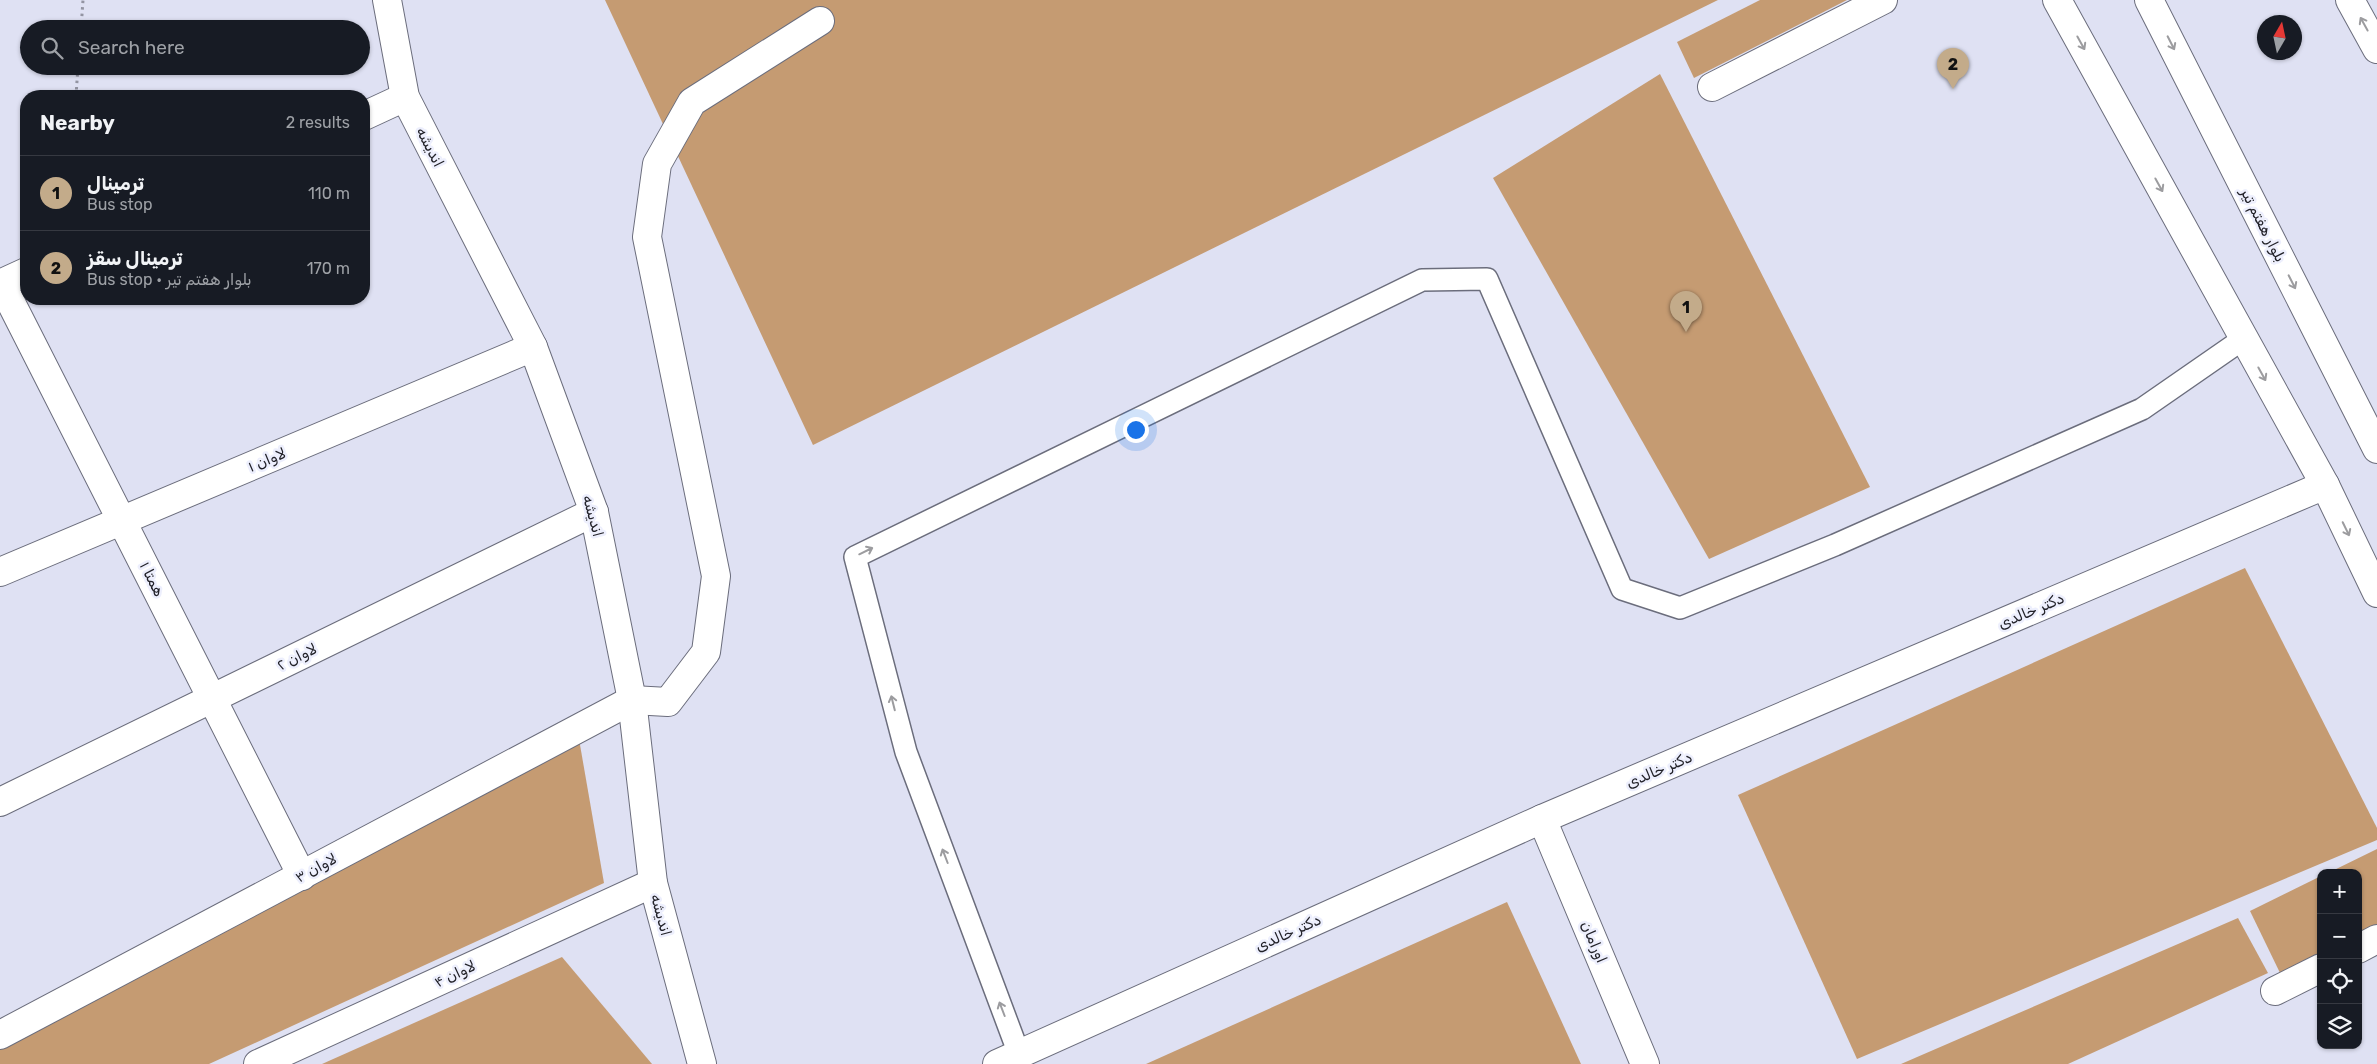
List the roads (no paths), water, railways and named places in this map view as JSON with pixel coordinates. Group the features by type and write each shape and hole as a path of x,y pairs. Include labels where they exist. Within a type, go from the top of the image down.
{"street":[{"name":"اندیشه","path":"387,0 405,97 533,347 594,512 632,700 653,883 702,1064"},
{"path":"1712,87 1883,0"},
{"path":"2057,0 2242,339 2325,485 2377,593"},
{"name":"بلوار هفتم تیر","path":"2149,0 2377,449"},
{"path":"2350,0 2377,49"},
{"path":"632,700 668,702 706,652 716,576 647,238 657,164 692,102 820,21"},
{"path":"370,113 405,97"},
{"path":"0,277 20,269"},
{"path":"0,277 20,273"},
{"name":"همتا ۱","path":"0,277 302,876"},
{"name":"لاوان ۱","path":"0,572 533,347"},
{"name":"دکتر خالدی","path":"1008,1059 1542,819 2325,485"},
{"name":"لاوان ۲","path":"0,802 594,512"},
{"name":"لاوان ۳","path":"0,1035 632,700"},
{"name":"اورامان","path":"1542,819 1645,1064"},
{"name":"لاوان ۴","path":"258,1064 653,883"},
{"path":"2362,946 2377,939"},
{"path":"2274,992 2317,970"}],"lane":[{"path":"1008,1059 906,752 855,556 1422,280 1487,279 1622,589 1680,608 1835,545 2142,409 2242,339"}],"place":[{"name":"ترمینال سقز","path":"1953,89"},
{"name":"ترمینال","path":"1686,332"}]}
